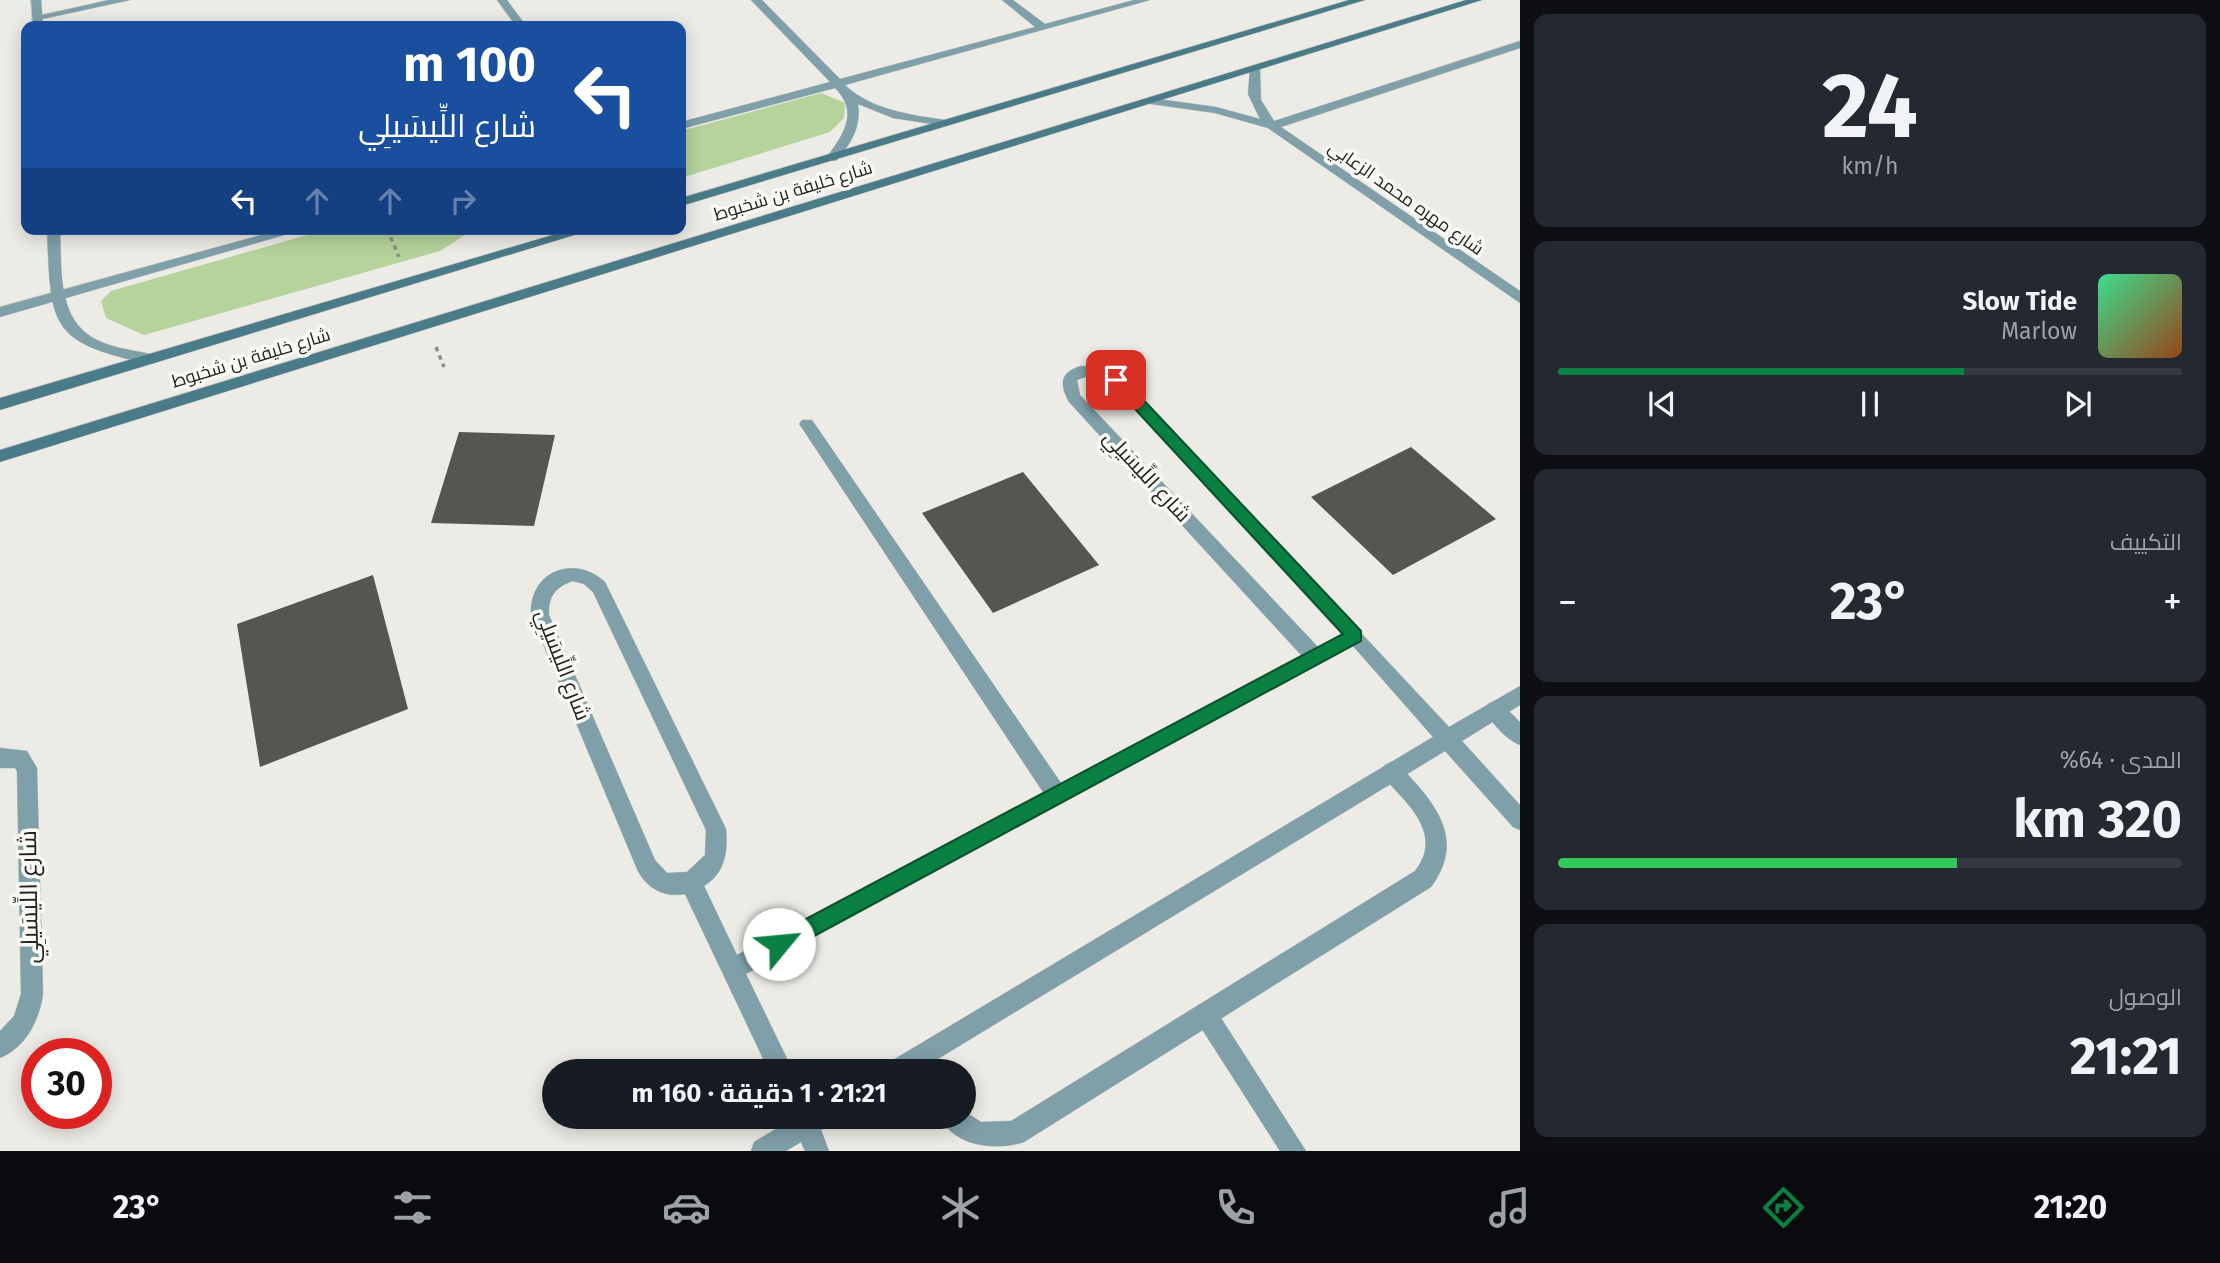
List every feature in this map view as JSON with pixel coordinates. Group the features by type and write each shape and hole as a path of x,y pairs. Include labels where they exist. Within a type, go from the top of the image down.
{"main road":[{"name":"شارع خليفة بن شخبوط","path":"686,201 1360,0"},
{"name":"شارع خليفة بن شخبوط","path":"0,456 1477,0"},
{"name":"شارع خليفة بن شخبوط","path":"0,404 568,235"}],"street":[{"path":"36,0 38,21"},
{"path":"42,21 125,0"},
{"path":"502,0 517,21"},
{"path":"756,0 851,97 897,116 945,123"},
{"path":"1007,0 1044,28"},
{"path":"686,125 1145,0"},
{"path":"1272,127 1520,44"},
{"name":"شارع مهره محمد الزعابي","path":"1255,69 1251,95 1257,109 1272,127 1520,298"},
{"path":"833,157 853,131 855,114 851,97"},
{"name":"شارع مهره محمد الزعابي","path":"1151,101 1216,110 1272,127"},
{"path":"53,235 58,297 66,323 81,341 108,352 149,359"},
{"path":"0,312 278,235"},
{"name":"شارع اللِّيسَيلِي","path":"1316,658 1074,398 1068,388 1070,379 1078,372 1104,372 1116,380 1355,636 1520,820"},
{"path":"807,424 1057,795"},
{"name":"شارع اللِّيسَيلِي","path":"573,574 589,578 599,587 716,829 717,852 708,871 691,883 673,886 653,877 642,858 540,615 538,602 558,578 573,574"},
{"path":"733,969 1355,636"},
{"path":"925,1059 1520,695"},
{"path":"1496,710 1520,736"},
{"name":"شارع اللِّيسَيلِي","path":"0,758 20,758 27,768 32,994 23,1024 11,1039 0,1046"},
{"path":"969,1129 977,1135 997,1138 1015,1133 1423,879 1432,871 1438,845 1435,826 1426,809 1392,772"},
{"path":"691,883 775,1059"},
{"path":"1206,1015 1294,1151"},
{"path":"763,1151 795,1129"},
{"path":"812,1129 817,1151"}],"path":[{"path":"390,235 404,268"},
{"path":"436,346 444,367"}],"green space":[{"path":"821,93 845,103 844,118 830,132 686,176 686,130"},
{"path":"307,235 465,235 440,251 144,335 106,318 101,301 111,291"}],"building":[{"path":"459,432 555,435 534,526 431,523"},
{"path":"1411,447 1496,519 1393,575 1311,497"},
{"path":"1023,472 1099,565 993,613 922,513"},
{"path":"373,575 408,709 260,767 237,624"}],"route":[{"path":"779,944 1355,636 1116,380"}]}
